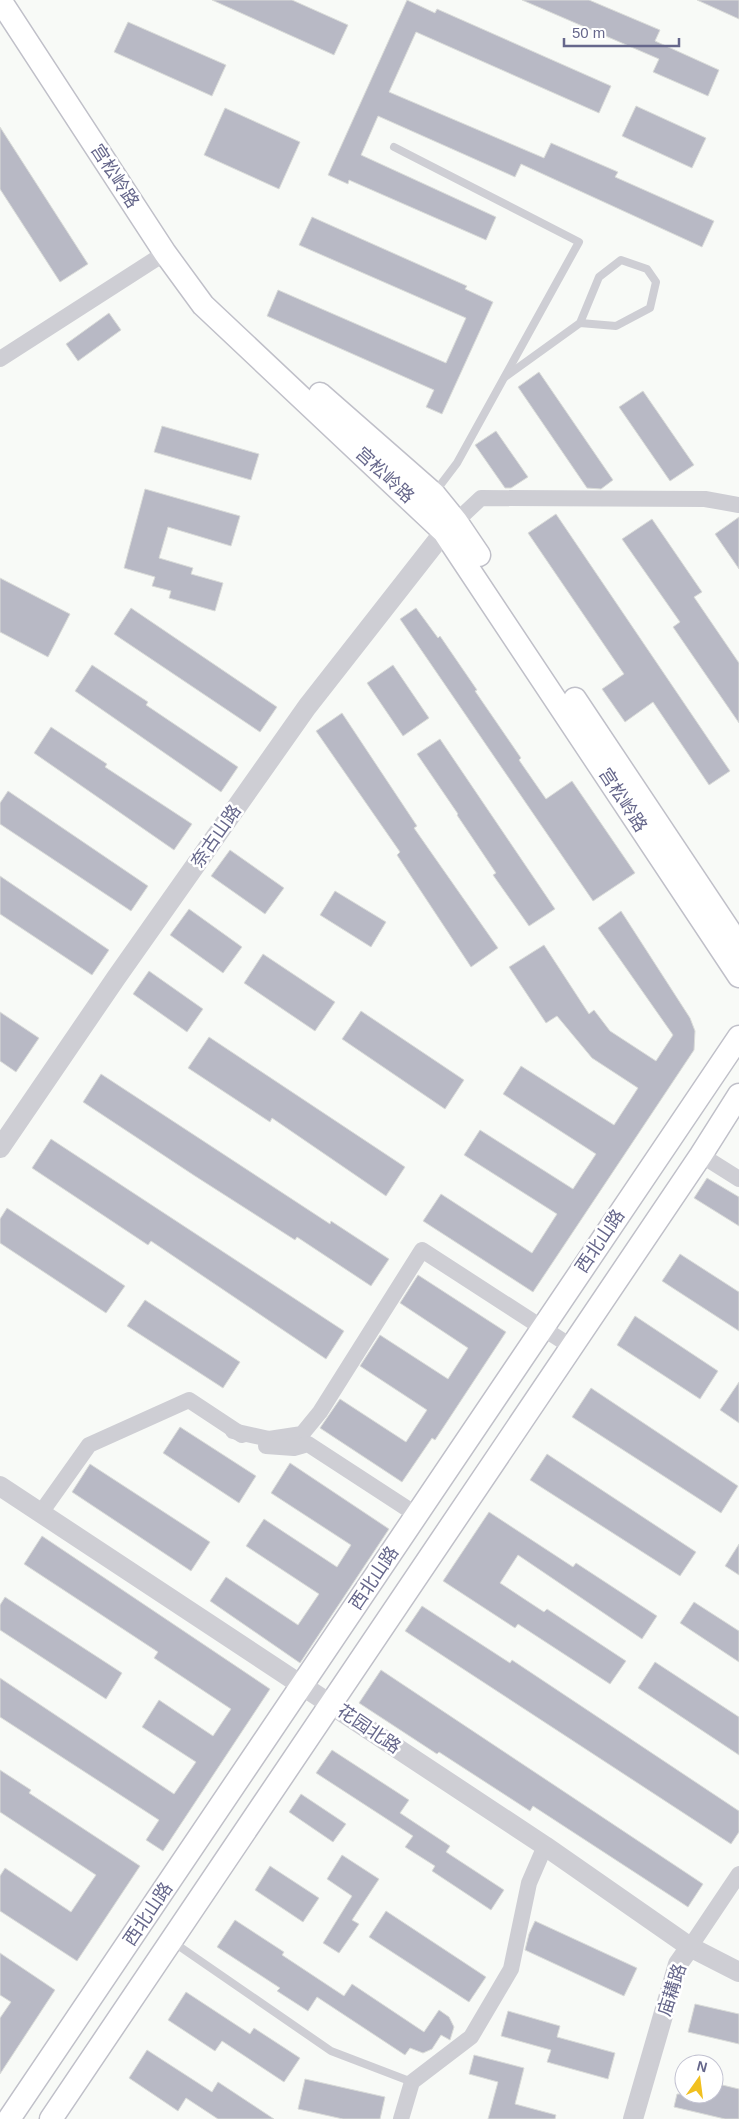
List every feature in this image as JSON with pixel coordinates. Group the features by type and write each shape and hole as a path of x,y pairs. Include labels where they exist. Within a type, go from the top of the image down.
{"main road":[{"name":"宫松岭路","path":"0,0 165,253 203,305 428,502 450,527 739,976"},
{"path":"18,0 169,234 227,314 428,502"},
{"path":"450,527 739,945"},
{"name":"西北山路","path":"9,2119 417,1515 541,1327 739,1037"},
{"name":"西北山路","path":"51,2119 701,1155 739,1095"}],"street":[{"path":"0,359 165,253"},
{"path":"450,527 481,498 705,498 739,505"},
{"name":"奈古山路","path":"0,1148 116,978 307,707 450,527"},
{"path":"701,1155 739,1179"},
{"path":"233,1430 269,1439 302,1434 320,1412 422,1250 572,1347"},
{"path":"40,1514 89,1445 190,1400 233,1430 263,1446 294,1448 308,1444 417,1515"},
{"name":"花园北路","path":"0,1486 545,1846 690,1947 739,1972"},
{"path":"401,2119 412,2082 472,2037 511,1969 529,1883 545,1846"},
{"name":"庙耩路","path":"633,2119 678,1964 739,1874"}],"lane":[{"path":"394,146 579,242 457,463 428,502"},
{"path":"504,378 580,324 599,277 621,260 647,269 656,282 650,308 616,326 580,324"},
{"path":"171,1941 331,2051 412,2082"}],"building":[{"path":"212,0 292,0 348,25 334,55"},
{"path":"407,0 435,13 437,9 611,86 599,113 416,32 389,92 544,158 551,143 618,172 615,177 714,221 702,247 521,164 515,177 378,116 361,155 496,217 486,240 349,180 348,184 328,175"},
{"path":"522,0 589,0 660,30 655,41 719,70 708,96 653,72 659,59"},
{"path":"697,0 739,0 739,19"},
{"path":"128,22 226,65 212,96 114,52"},
{"path":"636,106 706,138 692,168 622,136"},
{"path":"225,108 300,142 279,189 204,155"},
{"path":"0,127 88,264 60,282 0,189"},
{"path":"312,217 467,286 465,289 493,302 442,414 426,407 434,390 267,316 278,290 446,363 466,318 299,245"},
{"path":"109,313 121,330 78,361 66,344"},
{"path":"539,372 613,480 601,489 587,488 518,387"},
{"path":"643,391 694,465 670,481 619,407"},
{"path":"162,426 259,454 251,480 154,452"},
{"path":"496,431 528,477 511,488 505,488 475,445"},
{"path":"145,489 240,516 231,546 168,527 159,558 193,568 191,574 223,583 215,611 169,598 171,591 152,586 155,577 124,568"},
{"path":"556,514 730,771 709,785 653,702 625,722 602,689 624,674 528,533"},
{"path":"739,517 739,569 715,534"},
{"path":"652,519 702,592 694,597 739,663 739,723 673,627 680,622 622,539"},
{"path":"0,578 70,614 48,657 0,632"},
{"path":"131,608 277,707 260,732 114,634"},
{"path":"416,608 438,638 440,636 477,690 475,691 521,758 519,760 546,799 572,781 635,873 593,901 400,619"},
{"path":"92,665 148,702 146,705 238,767 221,792 75,691"},
{"path":"393,665 429,718 403,736 367,683"},
{"path":"342,713 417,826 414,828 498,948 471,967 397,855 400,852 316,731"},
{"path":"51,727 107,764 105,767 192,824 174,850 34,753"},
{"path":"440,739 555,909 529,926 493,875 496,873 417,754"},
{"path":"8,791 148,886 131,911 0,824 0,803"},
{"path":"230,850 284,888 265,914 211,876"},
{"path":"0,876 109,950 92,975 0,914"},
{"path":"335,891 386,922 371,947 320,915"},
{"path":"189,909 242,947 223,973 170,935"},
{"path":"621,911 690,1018 695,1031 694,1050 533,1292 423,1221 441,1194 532,1253 557,1214 464,1155 480,1130 573,1189 596,1154 503,1094 521,1066 614,1125 638,1088 592,1058 557,1016 546,1023 509,967 544,945 589,1014 594,1010 610,1031 656,1061 673,1035 598,928"},
{"path":"263,954 335,1002 315,1031 244,983"},
{"path":"149,971 203,1009 187,1032 133,994"},
{"path":"361,1011 464,1080 445,1109 342,1039"},
{"path":"0,1012 39,1038 16,1072 0,1061"},
{"path":"209,1037 405,1167 386,1196 272,1118 270,1122 188,1068"},
{"path":"101,1074 330,1224 331,1221 389,1259 371,1286 297,1237 295,1240 83,1102"},
{"path":"51,1139 344,1331 326,1359 151,1241 148,1245 32,1168"},
{"path":"707,1178 739,1197 739,1226 694,1198"},
{"path":"7,1208 125,1286 106,1313 0,1243 0,1219"},
{"path":"680,1254 739,1292 739,1331 662,1281"},
{"path":"418,1275 506,1332 435,1440 432,1438 402,1482 320,1428 340,1399 406,1442 427,1410 360,1366 380,1335 448,1379 468,1348 400,1303"},
{"path":"145,1300 240,1362 223,1388 127,1326"},
{"path":"635,1316 718,1371 700,1399 617,1345"},
{"path":"739,1382 739,1423 720,1410"},
{"path":"591,1388 738,1486 721,1513 572,1417"},
{"path":"180,1427 256,1476 239,1503 163,1453"},
{"path":"547,1454 696,1552 680,1576 530,1480"},
{"path":"290,1463 389,1529 300,1663 210,1601 226,1577 298,1625 319,1594 246,1546 264,1519 337,1567 351,1545 271,1493"},
{"path":"90,1464 210,1542 191,1571 72,1492"},
{"path":"489,1512 573,1567 576,1563 657,1616 642,1639 518,1555 500,1583 544,1612 547,1609 626,1661 610,1684 518,1624 515,1628 443,1581"},
{"path":"42,1536 270,1689 163,1851 146,1840 159,1820 0,1717 0,1678 174,1794 196,1762 142,1727 159,1700 213,1736 231,1709 154,1658 158,1652 24,1564"},
{"path":"739,1544 739,1575 725,1566"},
{"path":"5,1597 122,1673 106,1699 0,1630 0,1605"},
{"path":"694,1602 739,1631 739,1662 680,1623"},
{"path":"422,1606 510,1663 512,1660 739,1811 739,1832 731,1844 405,1631"},
{"path":"655,1662 739,1717 739,1755 638,1688"},
{"path":"381,1670 703,1884 688,1907 533,1806 530,1811 359,1703"},
{"path":"332,1750 409,1800 400,1813 450,1846 446,1852 504,1890 491,1910 432,1871 435,1866 405,1847 413,1836 316,1773"},
{"path":"0,1770 31,1790 29,1793 140,1866 77,1961 0,1911 0,1876 5,1868 71,1912 96,1875 0,1812"},
{"path":"301,1794 346,1824 333,1842 289,1812"},
{"path":"342,1855 379,1879 352,1920 359,1924 339,1953 323,1943 352,1896 327,1879"},
{"path":"270,1866 319,1898 303,1922 255,1890"},
{"path":"386,1911 486,1977 469,2002 369,1937"},
{"path":"235,1920 284,1952 282,1955 344,1996 352,1984 424,2032 439,2010 449,2017 454,2027 450,2040 441,2035 432,2049 423,2053 410,2048 405,2055 317,1997 308,2011 277,1991 280,1988 217,1947"},
{"path":"535,1921 637,1968 624,1996 525,1950"},
{"path":"0,1953 55,1990 0,2074 0,2018 11,2002 0,1995"},
{"path":"186,1992 250,2034 254,2028 300,2058 284,2082 222,2041 215,2051 168,2020"},
{"path":"695,2004 739,2014 739,2044 688,2032"},
{"path":"508,2011 560,2026 557,2037 615,2053 608,2079 547,2062 551,2050 501,2036"},
{"path":"147,2050 212,2092 218,2082 274,2119 218,2119 186,2098 178,2111 129,2078"},
{"path":"474,2055 524,2068 515,2104 556,2115 555,2119 488,2119 498,2082 469,2074"},
{"path":"305,2079 385,2097 380,2119 343,2119 298,2109"},
{"path":"724,2085 739,2089 739,2119 725,2119 674,2107 675,2104 724,2104"}]}
